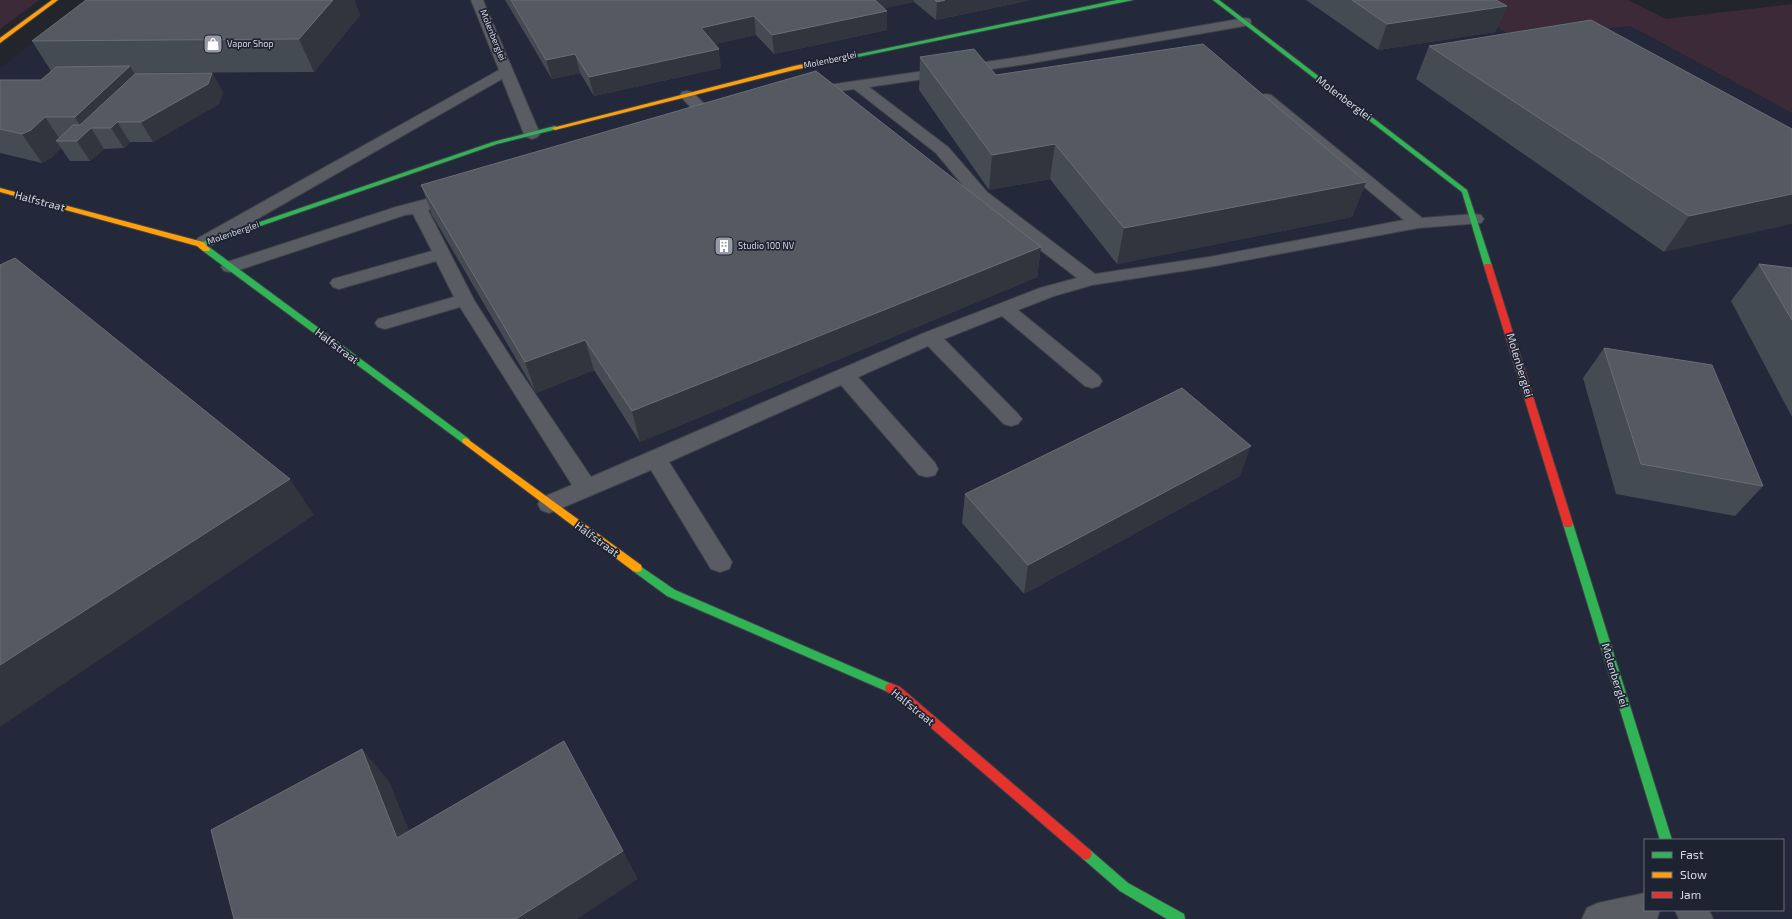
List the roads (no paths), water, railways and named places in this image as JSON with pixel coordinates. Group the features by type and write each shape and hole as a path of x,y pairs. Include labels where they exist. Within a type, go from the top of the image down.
{"street":[{"path":"0,40 54,0"},
{"name":"Molenberglei","path":"477,0 532,134"},
{"name":"Molenberglei","path":"200,244 494,143 802,66 1105,3 1130,0"},
{"name":"Molenberglei","path":"1216,0 1465,191 1475,219 1666,839"},
{"path":"790,95 1026,60 1246,22"},
{"path":"1186,33 1198,43"},
{"name":"Molenberglei","path":"200,244 507,71"},
{"path":"856,84 942,150 981,196 1091,280"},
{"path":"1253,88 1418,222"},
{"path":"687,95 703,118 725,112"},
{"name":"Halfstraat","path":"0,190 200,244 671,593 896,690 1124,887 1179,919"},
{"path":"230,267 402,211 473,191"},
{"path":"412,209 420,211 465,300 506,366 586,488"},
{"path":"549,504 655,459 931,337 1047,292 1091,280 1209,262 1418,222 1475,219"},
{"path":"339,283 442,254"},
{"path":"385,323 465,300"},
{"path":"1004,308 1092,381"},
{"path":"931,337 1012,419"},
{"path":"844,375 927,469"},
{"path":"655,459 720,562"},
{"path":"1598,919 1644,909"}],"place":[{"name":"Vapor Shop","path":"213,44"},
{"name":"Studio 100 NV","path":"724,246"}]}
